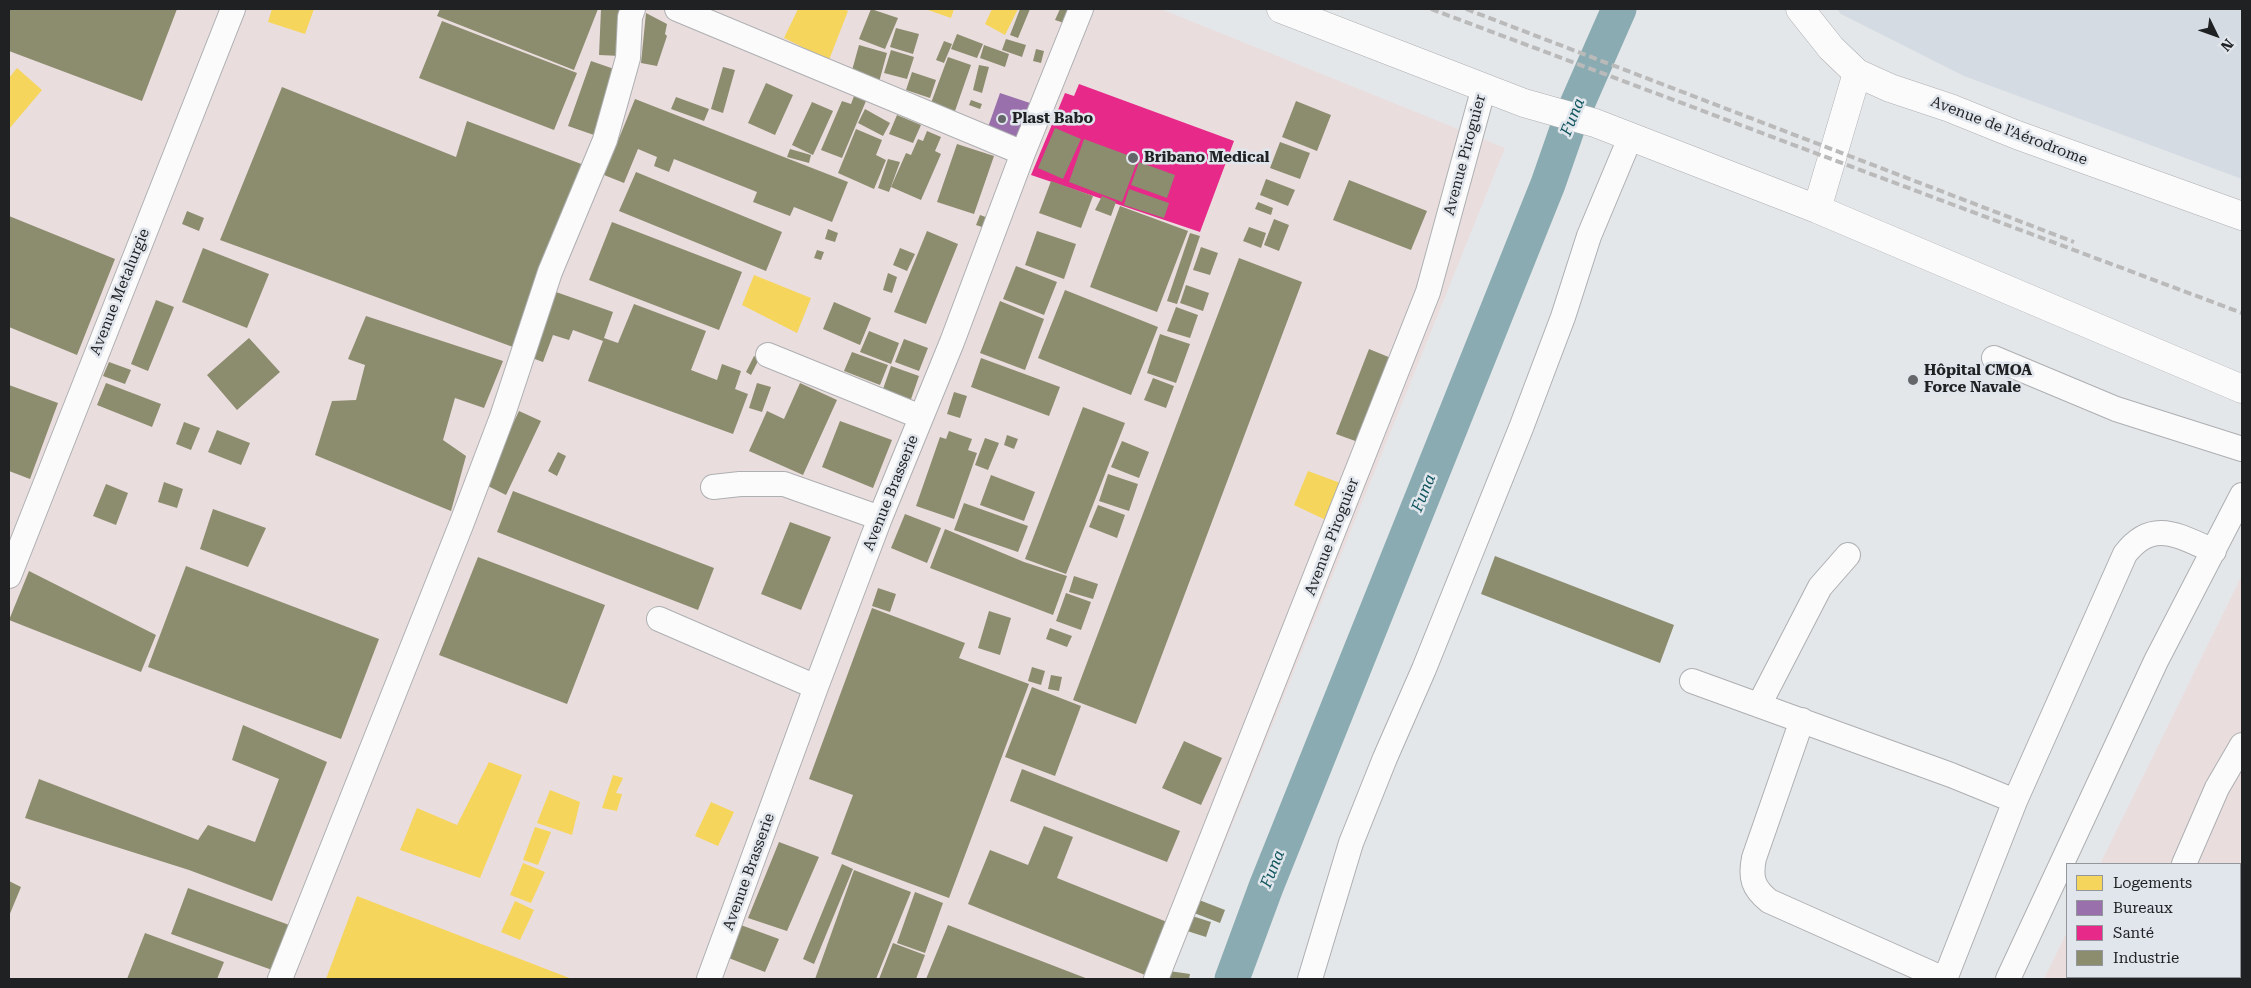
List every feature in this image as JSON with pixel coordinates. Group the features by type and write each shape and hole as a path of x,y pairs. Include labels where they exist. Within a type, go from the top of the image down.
{"main road":[{"path":"1281,9 1524,104 1594,123 1817,209 2242,389"},
{"name":"Avenue de l’Aérodrome","path":"1800,9 1831,48 1857,73 1890,88 1950,108 2017,135 2242,216"},
{"path":"1817,209 1857,73"}],"street":[{"name":"Avenue Metalurgie","path":"9,576 233,9"},
{"path":"280,979 461,525 502,417 550,272 606,140 628,58 630,17 633,9"},
{"path":"677,9 1023,153"},
{"name":"Avenue Brasserie","path":"709,979 880,518 952,342 1023,153 1081,9"},
{"name":"Avenue Piroguier","path":"1156,979 1428,292 1484,87"},
{"path":"1310,979 1351,843 1385,758 1424,670 1521,428 1589,236 1630,138"},
{"path":"768,355 921,417"},
{"path":"1994,358 2116,409 2242,449"},
{"path":"714,487 740,484 784,484 880,518"},
{"path":"2008,979 2156,661 2242,495"},
{"path":"1802,720 1754,858 1751,872 1752,882 1768,900 1944,979 2015,802 2120,565 2132,545 2146,535 2160,532 2175,535 2214,551"},
{"path":"1759,705 1820,587 1848,555"},
{"path":"659,619 816,687"},
{"path":"1692,681 1951,775 2015,802"},
{"path":"2184,863 2217,788 2242,745"}],"shaded area":[{"path":"9,9 1161,9 1505,148 1170,979 9,979"},
{"path":"1837,9 2242,9 2242,179 1964,76 1841,14"},
{"path":"2242,575 2242,979 2044,979 2066,934 2066,978 2241,978 2241,863 2100,863"}],"building: Logements":[{"path":"272,9 314,9 305,34 268,22"},
{"path":"798,9 843,9 848,11 829,60 784,38"},
{"path":"925,9 954,9 951,18"},
{"path":"992,9 1018,9 1005,35 985,24"},
{"path":"17,68 42,90 9,129 9,78"},
{"path":"754,275 811,298 797,333 742,305"},
{"path":"1308,471 1343,484 1328,521 1294,505"},
{"path":"489,762 522,775 480,878 400,850 417,808 457,825"},
{"path":"613,775 623,778 616,793 622,794 617,811 602,808"},
{"path":"550,790 580,802 572,835 537,823"},
{"path":"711,802 734,812 718,846 695,836"},
{"path":"535,827 551,832 538,865 523,860"},
{"path":"523,863 545,872 531,903 510,895"},
{"path":"357,896 572,979 326,979"},
{"path":"515,901 534,910 520,940 501,932"}],"building: Bureaux":[{"path":"1000,93 1030,103 1017,140 987,130"}],"building: Santé":[{"name":"Bribano Medical","path":"1079,84 1234,141 1200,232 1031,175 1065,93 1074,96"}],"building: Industrie":[{"path":"9,9 177,9 142,101 9,51"},
{"path":"440,9 598,9 574,70 437,16"},
{"path":"601,9 623,9 621,56 599,55"},
{"path":"871,9 898,18 885,49 859,39"},
{"path":"1020,9 1030,9 1018,38 1010,35"},
{"path":"1060,9 1070,9 1064,23 1055,20"},
{"path":"646,13 667,24 665,34 667,36 657,66 641,63"},
{"path":"442,21 577,73 554,130 419,78"},
{"path":"896,28 919,34 913,54 890,47"},
{"path":"957,34 983,44 977,58 951,49"},
{"path":"1006,39 1026,45 1022,57 1002,50"},
{"path":"944,41 952,44 944,63 936,60"},
{"path":"859,45 887,53 879,82 851,74"},
{"path":"984,45 1009,54 1005,67 980,58"},
{"path":"1036,49 1044,51 1041,63 1033,61"},
{"path":"891,50 914,57 907,79 884,73"},
{"path":"948,57 971,65 955,111 931,103"},
{"path":"591,61 617,70 594,135 568,126"},
{"path":"979,65 989,67 982,93 973,90"},
{"path":"723,67 735,70 723,113 711,109"},
{"path":"912,72 936,80 930,98 906,90"},
{"path":"766,83 793,95 775,135 748,123"},
{"path":"282,87 456,157 467,121 584,165 513,347 220,240"},
{"path":"854,96 866,101 842,158 821,150 842,101 851,104"},
{"path":"676,97 709,109 704,121 671,109"},
{"path":"635,99 848,182 832,222 794,207 790,216 753,202 757,192 674,159 669,172 654,166 657,157 638,149 624,183 604,175"},
{"path":"971,100 982,104 980,109 969,105"},
{"path":"1296,101 1331,115 1317,151 1282,137"},
{"path":"812,102 833,111 813,155 792,145"},
{"path":"865,109 890,123 883,136 858,123"},
{"path":"897,115 921,125 913,143 889,134"},
{"path":"1055,128 1081,139 1063,179 1038,168"},
{"path":"856,129 882,140 876,155 886,160 874,189 838,173"},
{"path":"927,131 941,137 935,151 941,154 921,200 891,187 906,153 911,155 918,139 923,141"},
{"path":"1084,139 1138,159 1122,202 1069,182"},
{"path":"1280,142 1310,153 1300,179 1270,168"},
{"path":"957,144 994,156 974,214 937,202"},
{"path":"790,149 811,155 809,163 787,157"},
{"path":"888,159 900,162 889,192 878,188"},
{"path":"1139,162 1175,175 1167,198 1131,185"},
{"path":"636,172 782,232 766,271 619,211"},
{"path":"1266,179 1295,190 1288,206 1260,195"},
{"path":"1349,180 1427,211 1411,250 1333,220"},
{"path":"1051,181 1093,196 1081,228 1039,213"},
{"path":"1129,189 1169,203 1164,218 1124,205"},
{"path":"1102,196 1116,202 1111,216 1095,210"},
{"path":"1258,202 1273,208 1271,215 1255,209"},
{"path":"1120,206 1188,231 1157,312 1090,287"},
{"path":"187,211 204,218 199,231 182,224"},
{"path":"980,215 991,219 988,229 976,225"},
{"path":"9,216 115,259 77,355 9,327"},
{"path":"1274,219 1289,225 1279,251 1264,245"},
{"path":"612,222 742,272 719,330 589,280"},
{"path":"1249,227 1266,233 1261,248 1243,241"},
{"path":"828,229 838,233 835,242 825,239"},
{"path":"927,231 958,244 926,324 894,312"},
{"path":"1037,231 1076,244 1064,279 1025,265"},
{"path":"1190,233 1200,236 1177,304 1167,301"},
{"path":"1201,247 1218,253 1210,275 1193,270"},
{"path":"203,248 269,274 247,328 182,302"},
{"path":"900,248 915,254 907,271 893,265"},
{"path":"817,250 824,252 821,260 814,258"},
{"path":"1239,258 1302,282 1136,724 1073,700"},
{"path":"1016,266 1057,282 1044,315 1003,299"},
{"path":"888,273 897,277 892,293 883,290"},
{"path":"1186,285 1209,293 1203,311 1180,303"},
{"path":"1065,290 1158,327 1131,395 1038,358"},
{"path":"556,292 613,312 604,338 618,343 634,304 706,331 691,370 717,380 722,364 741,371 735,389 748,394 733,434 588,381 603,341 573,330 569,340 553,335 543,362 532,358"},
{"path":"156,300 174,307 148,371 131,364"},
{"path":"1000,301 1044,319 1025,370 980,353"},
{"path":"834,302 871,318 860,345 823,329"},
{"path":"1176,307 1198,315 1190,338 1167,331"},
{"path":"366,316 503,361 484,408 455,398 443,440 466,456 451,511 315,455 332,401 356,400 365,365 348,359"},
{"path":"869,331 899,343 891,364 860,352"},
{"path":"1160,334 1190,344 1176,383 1147,373"},
{"path":"249,338 280,372 237,410 207,375"},
{"path":"904,339 928,348 919,371 895,362"},
{"path":"1369,349 1391,358 1358,442 1336,434"},
{"path":"852,352 888,365 880,385 844,371"},
{"path":"754,356 759,359 751,375 746,372"},
{"path":"981,358 1060,387 1049,416 971,387"},
{"path":"109,362 131,370 125,384 103,376"},
{"path":"891,366 919,376 910,402 882,392"},
{"path":"1153,378 1174,386 1166,408 1144,400"},
{"path":"106,383 161,404 152,427 97,405"},
{"path":"757,383 771,387 762,412 749,408"},
{"path":"800,383 837,400 803,475 749,451 767,411 784,419"},
{"path":"9,385 58,403 30,479 9,471"},
{"path":"954,392 967,396 960,418 947,414"},
{"path":"1083,407 1125,423 1066,574 1025,559"},
{"path":"519,411 541,421 506,495 484,484"},
{"path":"840,421 892,440 873,488 822,467"},
{"path":"184,422 200,428 191,450 176,444"},
{"path":"217,430 250,443 241,465 208,452"},
{"path":"949,431 972,439 968,450 977,453 954,519 916,506 940,437 946,439"},
{"path":"1007,435 1018,439 1014,449 1004,445"},
{"path":"985,438 999,443 988,470 975,465"},
{"path":"1122,441 1149,452 1139,478 1111,467"},
{"path":"558,452 566,456 557,476 548,471"},
{"path":"1108,474 1138,484 1129,511 1099,501"},
{"path":"991,475 1035,492 1024,521 980,505"},
{"path":"164,482 183,489 177,508 158,502"},
{"path":"106,484 128,493 116,525 93,516"},
{"path":"513,491 714,568 698,610 497,532"},
{"path":"964,503 1028,526 1018,552 954,530"},
{"path":"1098,505 1125,515 1117,538 1089,527"},
{"path":"213,509 266,528 248,567 200,549"},
{"path":"905,514 941,528 927,563 891,548"},
{"path":"790,522 831,537 801,610 761,594"},
{"path":"945,529 1024,562 1067,576 1053,615 930,568"},
{"path":"1495,556 1674,625 1660,663 1481,594"},
{"path":"478,557 605,605 567,704 439,655"},
{"path":"186,566 379,639 341,739 148,667"},
{"path":"29,571 156,635 141,672 9,620"},
{"path":"1074,576 1098,584 1093,599 1069,592"},
{"path":"878,588 896,594 890,612 872,606"},
{"path":"1066,593 1091,602 1081,630 1056,621"},
{"path":"872,608 965,643 959,658 1029,684 949,898 831,854 853,795 809,779"},
{"path":"989,611 1011,618 1000,655 978,648"},
{"path":"1050,628 1072,636 1067,647 1046,639"},
{"path":"1032,667 1045,671 1041,685 1028,681"},
{"path":"1051,675 1062,677 1059,691 1048,689"},
{"path":"1032,687 1081,706 1055,776 1005,757"},
{"path":"243,725 327,762 272,901 189,870 25,818 39,779 198,840 208,825 255,842 279,779 232,760"},
{"path":"1184,741 1222,758 1201,805 1162,788"},
{"path":"1022,769 1180,831 1167,862 1010,801"},
{"path":"1044,826 1073,837 1057,878 1172,924 1150,977 968,904 990,850 1028,865"},
{"path":"779,842 819,857 787,931 748,918"},
{"path":"842,864 853,869 814,964 803,959"},
{"path":"854,870 911,892 876,979 815,979"},
{"path":"9,881 21,887 9,916"},
{"path":"188,888 292,926 275,971 171,934"},
{"path":"915,892 943,903 925,953 897,943"},
{"path":"1194,898 1225,910 1220,923 1189,911"},
{"path":"1189,915 1211,922 1206,937 1184,930"},
{"path":"738,924 779,939 765,972 726,957"},
{"path":"948,925 1088,979 926,979"},
{"path":"145,933 224,962 217,979 127,979"},
{"path":"893,943 925,955 916,979 879,979"},
{"path":"1169,971 1190,974 1189,979 1168,979"}],"waterway":[{"name":"Funa","path":"1232,979 1266,887 1548,184 1571,118 1619,9"}],"railway":[{"path":"1431,9 2242,313"},
{"path":"1466,9 2074,242"}],"place":[{"name":"Plast Babo","path":"1002,119"},
{"name":"Bribano Medical","path":"1133,158"},
{"name":"Hôpital CMOA Force Navale","path":"1913,380"}]}
